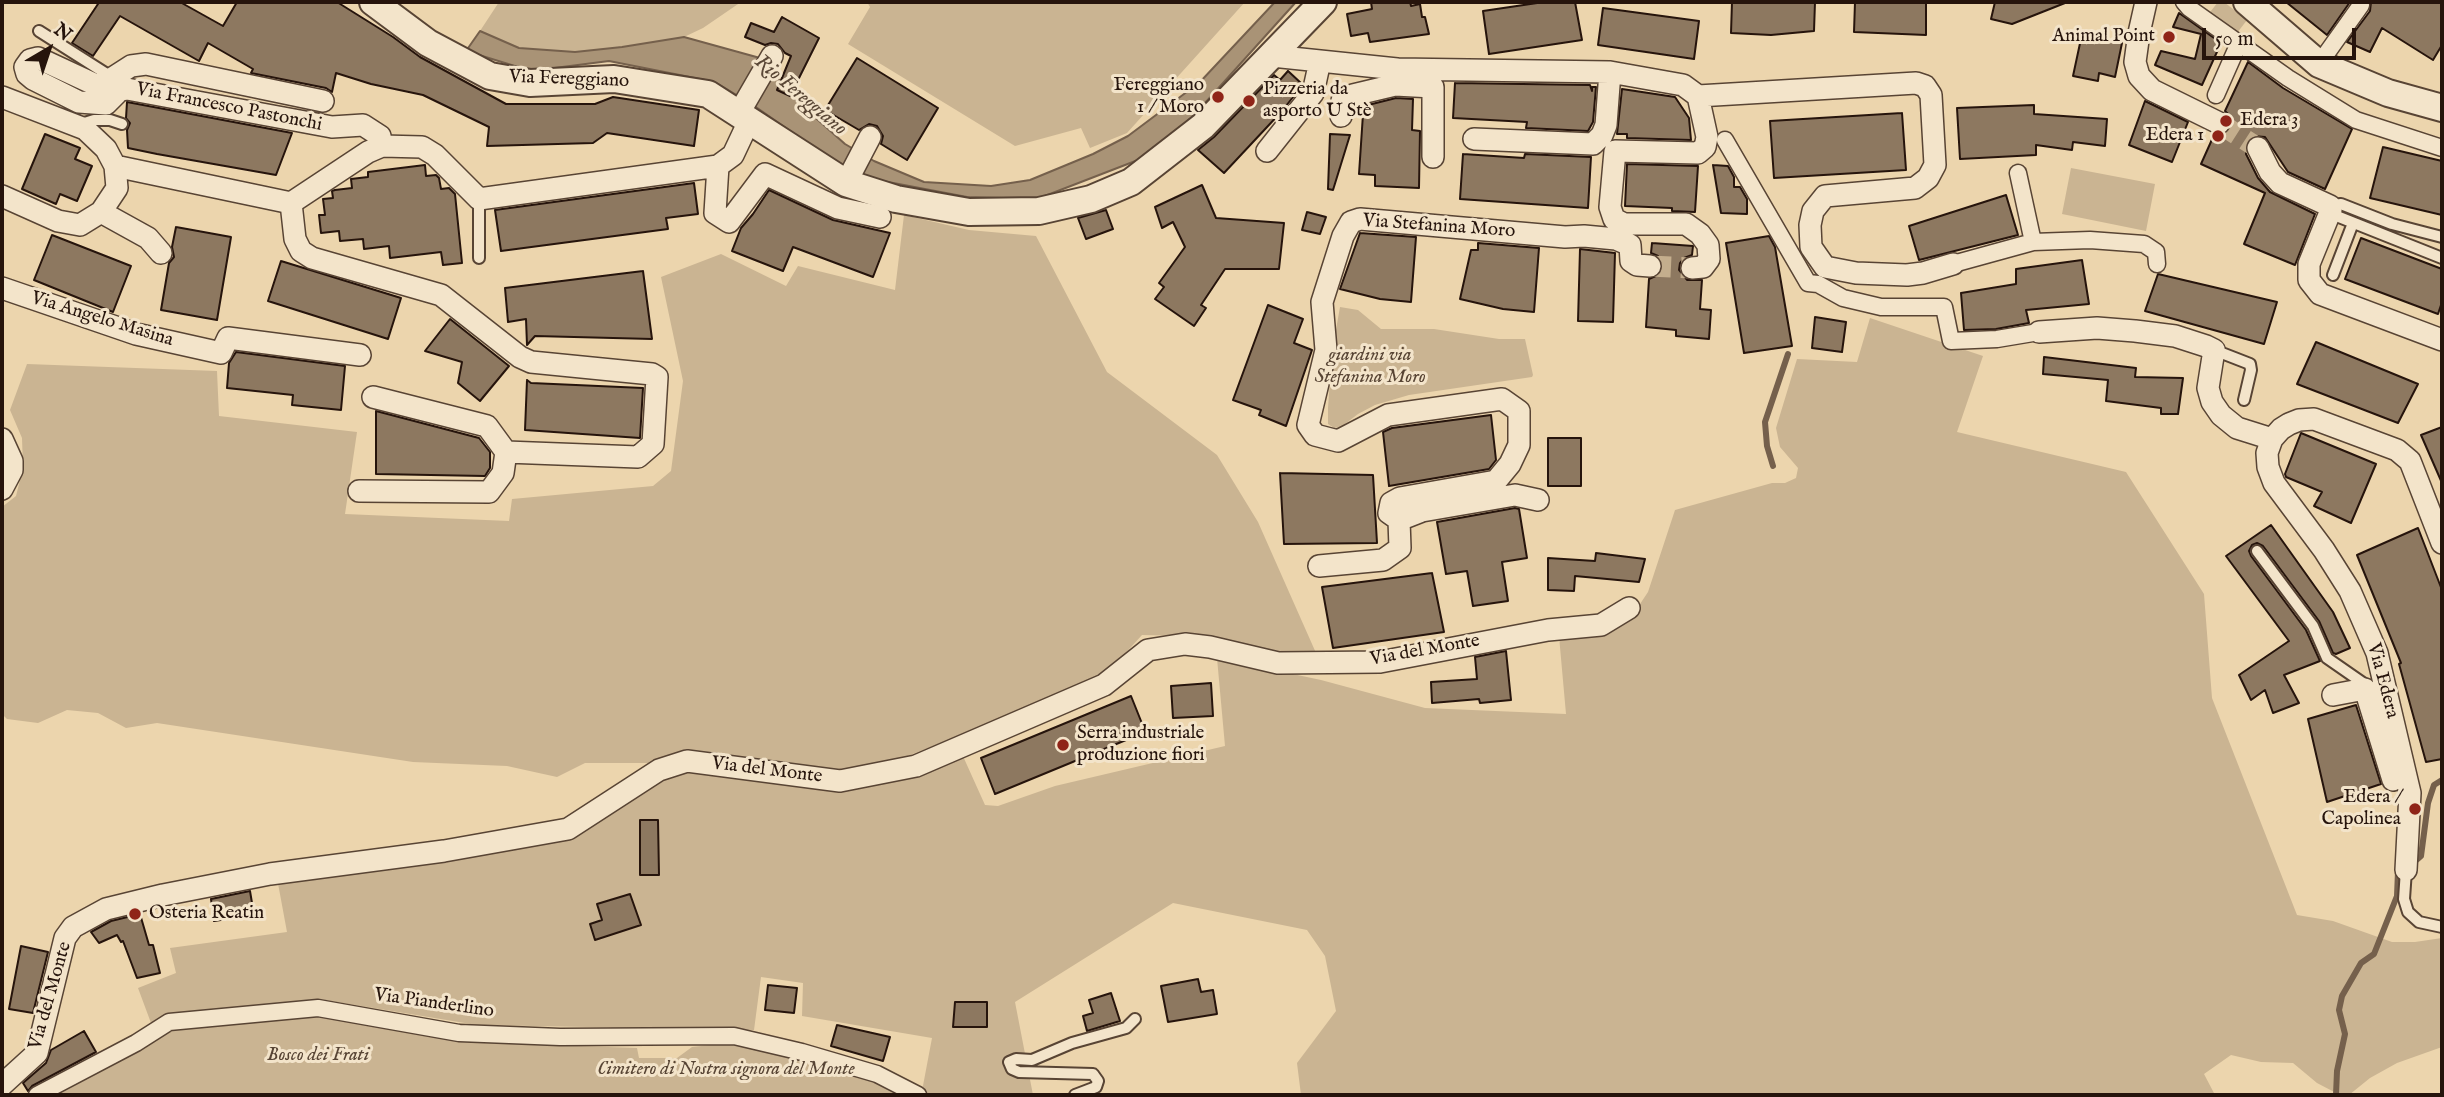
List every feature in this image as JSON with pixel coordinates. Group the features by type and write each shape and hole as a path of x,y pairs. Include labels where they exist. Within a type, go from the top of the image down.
{"street":[{"name":"Via Fereggiano","path":"373,2 428,43 490,76 530,83 614,79 708,94 744,113 848,179 896,199 969,212 1039,211 1091,199 1131,181 1203,126 1323,2"},
{"path":"2138,93 2206,121 2216,121 2152,89 2139,76 2135,62 2146,2"},
{"path":"2185,2 2189,8 2288,78 2356,120 2442,148"},
{"path":"2319,64 2361,5"},
{"path":"2253,7 2319,64 2388,93 2442,108"},
{"path":"2216,95 2239,43"},
{"path":"1272,56 1320,61 1433,87 1433,157"},
{"name":"Via Francesco Pastonchi","path":"323,101 146,64 131,66 103,84 90,84 38,58 30,60 25,66 30,77 79,102 106,104 120,90 127,89 332,127 363,125 380,136 382,146"},
{"path":"115,166 291,203 368,152 382,146 422,148 435,155 479,199 718,166 733,155 744,113 770,60"},
{"path":"1268,150 1313,93 1320,61"},
{"path":"1474,139 1592,144 1602,135 1606,125 1610,72"},
{"path":"1341,116 1342,101 1396,77 1610,72 1683,85 1698,96 1916,83 1925,86 1931,95 1935,165 1928,178 1915,188 1825,197 1813,211 1810,225 1811,247 1825,267 1856,273 1907,275 1923,273 2033,242 2090,240 2144,244 2156,252 2157,264"},
{"path":"1692,268 1703,267 1709,258 1708,245 1700,234 1686,224 1624,224 1614,219 1610,207 1615,151 1698,153 1705,147 1707,137 1698,96"},
{"path":"2,97 85,129 106,149 115,166 117,188 101,212 80,225 58,222 2,196"},
{"path":"1725,141 1808,283 1818,284 1843,298 1881,307 1944,307 1951,341 2097,328 2175,336 2214,350 2208,388 2212,402 2221,415 2237,428 2272,439 2289,424 2314,419 2397,450 2410,461 2442,543"},
{"path":"848,179 867,143"},
{"path":"2258,148 2270,172 2280,183 2330,209 2309,264 2309,281 2320,293 2442,340"},
{"path":"718,166 715,213 729,222 765,174 838,208 880,218"},
{"path":"2018,173 2033,242"},
{"path":"291,203 295,239 301,251 312,258 441,295 531,362 652,374 657,377 653,444 638,457 506,452"},
{"path":"101,212 148,238 161,253"},
{"name":"Via Stefanina Moro","path":"1320,566 1383,560 1399,548 1399,520 1389,513 1391,503 1400,498 1496,481 1510,464 1519,445 1519,411 1502,399 1388,415 1338,441 1315,435 1308,425 1326,350 1322,302 1343,236 1351,222 1360,219 1616,239 1630,245 1631,261 1637,265 1650,266"},
{"name":"Via Angelo Masina","path":"2,288 136,334 221,353 228,338 360,355"},
{"path":"359,491 489,492 503,473 506,452 488,426 373,397"},
{"path":"2,439 12,461 12,470 2,489"},
{"name":"Via Edera","path":"2272,439 2267,453 2268,467 2274,483 2324,550 2350,591 2377,653 2410,793 2408,797 2403,798 2398,794 2365,689 2333,695"},
{"path":"1399,520 1422,511 1516,495 1538,500"},
{"name":"Via del Monte","path":"2,1085 27,1063 39,1047 65,938 73,927 106,909 270,874 444,851 568,829 659,770 687,761 840,781 906,768 955,750 1104,685 1148,650 1185,644 1278,663 1380,662 1548,630 1601,625 1629,608"},
{"path":"2406,870 2408,797"},
{"name":"Via Pianderlino","path":"37,1095 136,1043 169,1022 318,1008 459,1033 560,1037 734,1036 877,1074 918,1095"}],"lane":[{"path":"38,31 113,78"},
{"path":"75,126 94,120 110,120 122,124"},
{"path":"479,199 479,258"},
{"path":"2330,209 2341,204 2392,224 2442,237"},
{"path":"2330,209 2353,223 2442,258"},
{"path":"2333,275 2353,223"},
{"path":"2214,350 2250,364 2244,400"},
{"path":"2257,551 2313,626 2327,658 2363,683 2365,689"},
{"path":"2406,870 2404,899 2408,912 2419,922 2442,927"},
{"path":"1075,1095 1096,1087 1098,1080 1093,1074 1019,1072 1012,1069 1009,1062 1016,1059 1032,1060 1072,1043 1126,1028 1135,1019"}],"green space":[{"path":"499,2 741,2 703,28 684,37 576,52 519,48 480,31"},
{"path":"867,2 1245,2 1127,133 1090,148 1081,128 1015,146 848,44 870,7"},
{"path":"2218,2 2224,2 2247,20 2234,37 2207,16"},
{"path":"2071,168 2155,184 2146,231 2062,214"},
{"path":"904,215 969,230 1036,236 1107,372 1217,455 1258,522 1316,653 1277,656 1185,636 1142,635 1100,681 874,769 839,774 656,763 585,763 557,777 507,766 413,762 157,723 126,728 98,713 67,710 38,723 7,719 2,714 2,507 16,496 23,468 22,438 10,410 27,364 217,371 219,416 357,432 345,514 509,521 512,499 653,486 671,471 683,381 661,277 721,254 786,286 798,266 895,290"},
{"name":"giardini via Stefanina Moro","path":"1340,307 1358,310 1381,329 1434,329 1499,339 1525,339 1533,375 1409,395 1375,405 1341,427 1334,428 1328,424 1328,408 1332,352"},
{"path":"1870,318 1983,356 1957,432 2126,472 2204,594 2212,698 2297,915 2333,921 2392,942 2442,938 2442,1047 2397,1063 2370,1078 2349,1095 2340,1095 2317,1083 2293,1063 2261,1062 2231,1055 2204,1074 2215,1095 1301,1095 1297,1063 1336,1011 1325,956 1307,930 1173,903 1015,1002 1033,1095 934,1095 922,1091 932,1038 802,1016 803,983 761,977 754,1030 477,1025 319,999 170,1013 151,1023 138,988 176,973 170,948 287,932 277,878 554,838 679,768 839,786 962,754 985,805 998,806 1055,786 1225,746 1217,658 1321,680 1425,708 1566,714 1559,636 1636,610 1648,592 1675,510 1796,478 1798,468 1780,447 1776,428 1797,359 1857,362"},
{"path":"320,1015 434,1034 461,1042 637,1048 639,1058 677,1058 692,1047 730,1043 876,1080 906,1095 57,1095 170,1029"}],"shaded area":[{"name":"Rio Fereggiano","path":"1275,2 1296,2 1196,113 1165,143 1138,160 1037,199 967,197 867,178 836,163 715,82 609,61 531,71 466,51 480,31 519,48 575,52 684,37 760,58 799,103 845,144 874,161 924,182 991,186 1030,180 1128,136 1200,82"}],"building":[{"path":"95,2 180,2 223,26 237,2 337,2 420,57 506,104 595,104 613,97 699,110 694,146 607,133 593,143 487,146 489,127 423,95 336,73 332,92 326,88 251,73 253,69 208,43 199,61 120,16 93,56 72,43 98,4"},
{"path":"1371,2 1410,2 1411,6 1420,4 1429,34 1370,42 1368,33 1351,36 1347,14 1372,9"},
{"path":"1544,2 1575,2 1582,40 1489,54 1483,11"},
{"path":"1732,2 1815,2 1814,31 1771,35 1731,33"},
{"path":"1855,2 1926,2 1926,35 1854,32"},
{"path":"1995,2 2065,3 2012,24 1991,19"},
{"path":"2286,2 2350,2 2327,35"},
{"path":"2371,2 2442,2 2442,45 2433,60 2382,28 2370,52 2347,42 2370,11"},
{"path":"1603,8 1699,21 1694,59 1598,45"},
{"path":"2179,13 2221,43 2202,85 2155,65 2161,51 2195,59 2201,34 2173,27"},
{"path":"782,17 819,38 790,96 777,90 791,56 778,44 765,45 745,37 751,23 774,32"},
{"path":"2082,34 2122,43 2115,77 2099,73 2098,81 2073,76"},
{"path":"857,58 938,108 907,160 881,144 883,136 877,126 869,124 859,130 825,110"},
{"path":"2248,62 2283,88 2352,129 2325,189 2288,172 2265,137 2253,136 2247,141 2246,154 2258,178 2270,192 2315,214 2295,265 2244,244 2265,193 2201,164 2214,135 2226,134 2231,128 2230,116 2225,111"},
{"path":"1288,71 1302,84 1301,87 1224,173 1198,150 1274,75 1280,80"},
{"path":"1455,83 1590,85 1592,91 1592,87 1596,87 1593,122 1588,131 1526,128 1527,122 1453,118"},
{"path":"1622,89 1675,97 1689,118 1691,140 1627,138 1627,134 1617,134"},
{"path":"1396,98 1413,99 1412,130 1420,131 1419,188 1375,186 1375,175 1359,174 1363,114 1359,113 1360,107"},
{"path":"2145,101 2188,122 2172,162 2129,145"},
{"path":"127,102 292,133 276,175 157,154 128,148 127,130 130,123 126,118"},
{"path":"2034,105 2034,114 2107,119 2105,146 2073,142 2072,150 2036,145 2036,155 1960,159 1957,108"},
{"path":"1902,113 1906,170 1774,178 1770,121"},
{"path":"45,134 80,148 75,159 92,166 77,201 60,194 56,204 22,189"},
{"path":"1330,134 1350,135 1333,190 1328,189"},
{"path":"2383,147 2442,161 2442,215 2370,198"},
{"path":"1463,154 1524,158 1525,154 1591,157 1588,208 1460,199"},
{"path":"1627,164 1698,166 1695,212 1625,206"},
{"path":"425,165 426,176 436,175 441,189 449,188 455,194 462,263 443,265 441,252 390,258 389,246 364,249 363,239 340,241 339,231 321,233 319,215 325,215 323,199 333,198 332,191 352,188 351,179 368,177 368,172"},
{"path":"1713,165 1728,166 1734,177 1734,187 1740,187 1747,199 1747,214 1721,213"},
{"path":"694,183 698,214 666,218 668,229 501,251 495,210"},
{"path":"1202,185 1216,218 1284,223 1279,269 1225,269 1201,305 1206,308 1194,326 1155,299 1164,287 1159,283 1185,247 1173,222 1162,228 1155,207"},
{"path":"769,190 833,220 890,233 873,277 793,247 783,271 732,251 741,228"},
{"path":"2006,195 2018,235 1919,260 1909,226"},
{"path":"1106,210 1113,229 1086,239 1078,218"},
{"path":"1307,212 1326,217 1320,234 1302,230"},
{"path":"176,227 231,237 217,320 161,310 169,263 174,257 172,247"},
{"path":"1360,233 1416,237 1411,302 1380,299 1340,289"},
{"path":"52,235 131,266 113,312 34,280"},
{"path":"1769,236 1775,247 1792,346 1744,353 1726,243"},
{"path":"2361,238 2442,269 2442,302 2438,314 2345,279"},
{"path":"1478,243 1539,248 1534,312 1503,309 1460,299 1471,250 1478,250"},
{"path":"1652,243 1693,246 1692,255 1684,258 1679,270 1687,280 1702,280 1700,309 1711,310 1709,339 1676,336 1676,330 1646,327 1649,279 1660,274 1663,266 1658,256 1651,253"},
{"path":"1580,249 1615,253 1613,322 1578,321"},
{"path":"2082,260 2089,304 2026,310 2029,323 1996,329 1964,330 1961,293 2016,284 2016,269"},
{"path":"281,261 401,298 388,339 268,301"},
{"path":"643,271 652,339 535,336 527,345 526,319 508,322 505,288"},
{"path":"2158,274 2277,302 2264,344 2145,311"},
{"path":"1268,305 1303,319 1294,343 1312,350 1286,426 1259,415 1261,410 1233,400"},
{"path":"1815,317 1846,322 1842,352 1812,348"},
{"path":"450,319 509,366 480,401 458,383 462,362 425,351"},
{"path":"2316,342 2418,384 2398,423 2297,384"},
{"path":"236,352 345,366 341,410 292,405 293,395 227,388 229,363"},
{"path":"2044,357 2136,368 2135,377 2183,378 2178,414 2161,414 2161,408 2106,401 2108,380 2043,374"},
{"path":"527,380 531,383 643,388 640,438 525,430"},
{"path":"376,411 479,438 490,452 490,468 485,476 376,474"},
{"path":"1491,415 1496,460 1489,469 1389,486 1383,432 1392,428"},
{"path":"2442,427 2442,483 2421,435"},
{"path":"2301,433 2376,464 2351,523 2314,506 2322,492 2286,477"},
{"path":"1548,438 1581,438 1581,486 1548,486"},
{"path":"1280,473 1373,475 1377,543 1284,544"},
{"path":"1519,509 1527,558 1502,562 1508,601 1473,606 1467,571 1446,574 1437,522"},
{"path":"2271,525 2333,612 2350,648 2333,653 2319,621 2263,546 2257,543 2252,545 2249,551 2251,556 2306,630 2320,661 2284,675 2299,703 2273,713 2265,690 2251,700 2239,675 2289,641 2226,556"},
{"path":"2418,528 2442,590 2442,759 2426,762 2399,664 2401,663 2357,555"},
{"path":"1596,553 1645,559 1639,582 1575,576 1574,591 1548,590 1548,558 1595,561"},
{"path":"1432,573 1444,632 1333,648 1322,587"},
{"path":"1506,651 1511,700 1480,703 1479,699 1432,703 1431,682 1477,679 1475,657"},
{"path":"1211,683 1213,716 1173,718 1171,686"},
{"name":"Serra industriale produzione fiori","path":"1131,696 1143,726 1143,733 995,794 981,758"},
{"path":"2356,705 2381,784 2327,802 2308,719"},
{"path":"640,820 658,820 659,875 640,875"},
{"path":"250,891 254,915 214,921 211,899"},
{"path":"630,894 641,925 595,940 590,924 602,920 597,904"},
{"path":"140,914 149,945 153,945 160,973 137,978 123,941 121,942 117,935 99,943 91,932 111,921"},
{"path":"21,946 48,952 33,1013 9,1009"},
{"path":"1198,979 1201,992 1213,990 1217,1014 1168,1022 1161,986"},
{"path":"768,985 797,988 794,1013 765,1010"},
{"path":"1111,993 1120,1021 1087,1031 1083,1016 1093,1013 1089,1000"},
{"path":"955,1002 987,1002 987,1027 953,1027"},
{"path":"837,1025 890,1037 883,1061 831,1046"},
{"path":"84,1031 96,1052 32,1086 28,1091 23,1083 46,1063 51,1050"}],"waterway":[{"path":"1773,466 1767,446 1765,422 1788,354"},
{"path":"2413,863 2421,856 2428,803 2434,785 2442,780"},
{"path":"2336,1095 2337,1071 2345,1034 2339,1010 2342,996 2361,963 2374,954 2397,896 2398,871"}],"tunnel":[{"path":"2219,123 2258,148"},
{"path":"1650,266 1692,268"}],"place":[{"name":"Animal Point","path":"2169,37"},
{"name":"Fereggiano 1 / Moro","path":"1218,97"},
{"name":"Pizzeria da asporto U Stè","path":"1249,101"},
{"name":"Edera 3","path":"2226,121"},
{"name":"Edera 1","path":"2218,136"},
{"name":"Serra industriale produzione fiori","path":"1063,745"},
{"name":"Edera / Capolinea","path":"2415,809"},
{"name":"Osteria Reatin","path":"135,914"}],"park label":[{"name":"Bosco dei Frati","path":"318,1056"},
{"name":"Cimitero di Nostra signora del Monte","path":"726,1070"}]}
